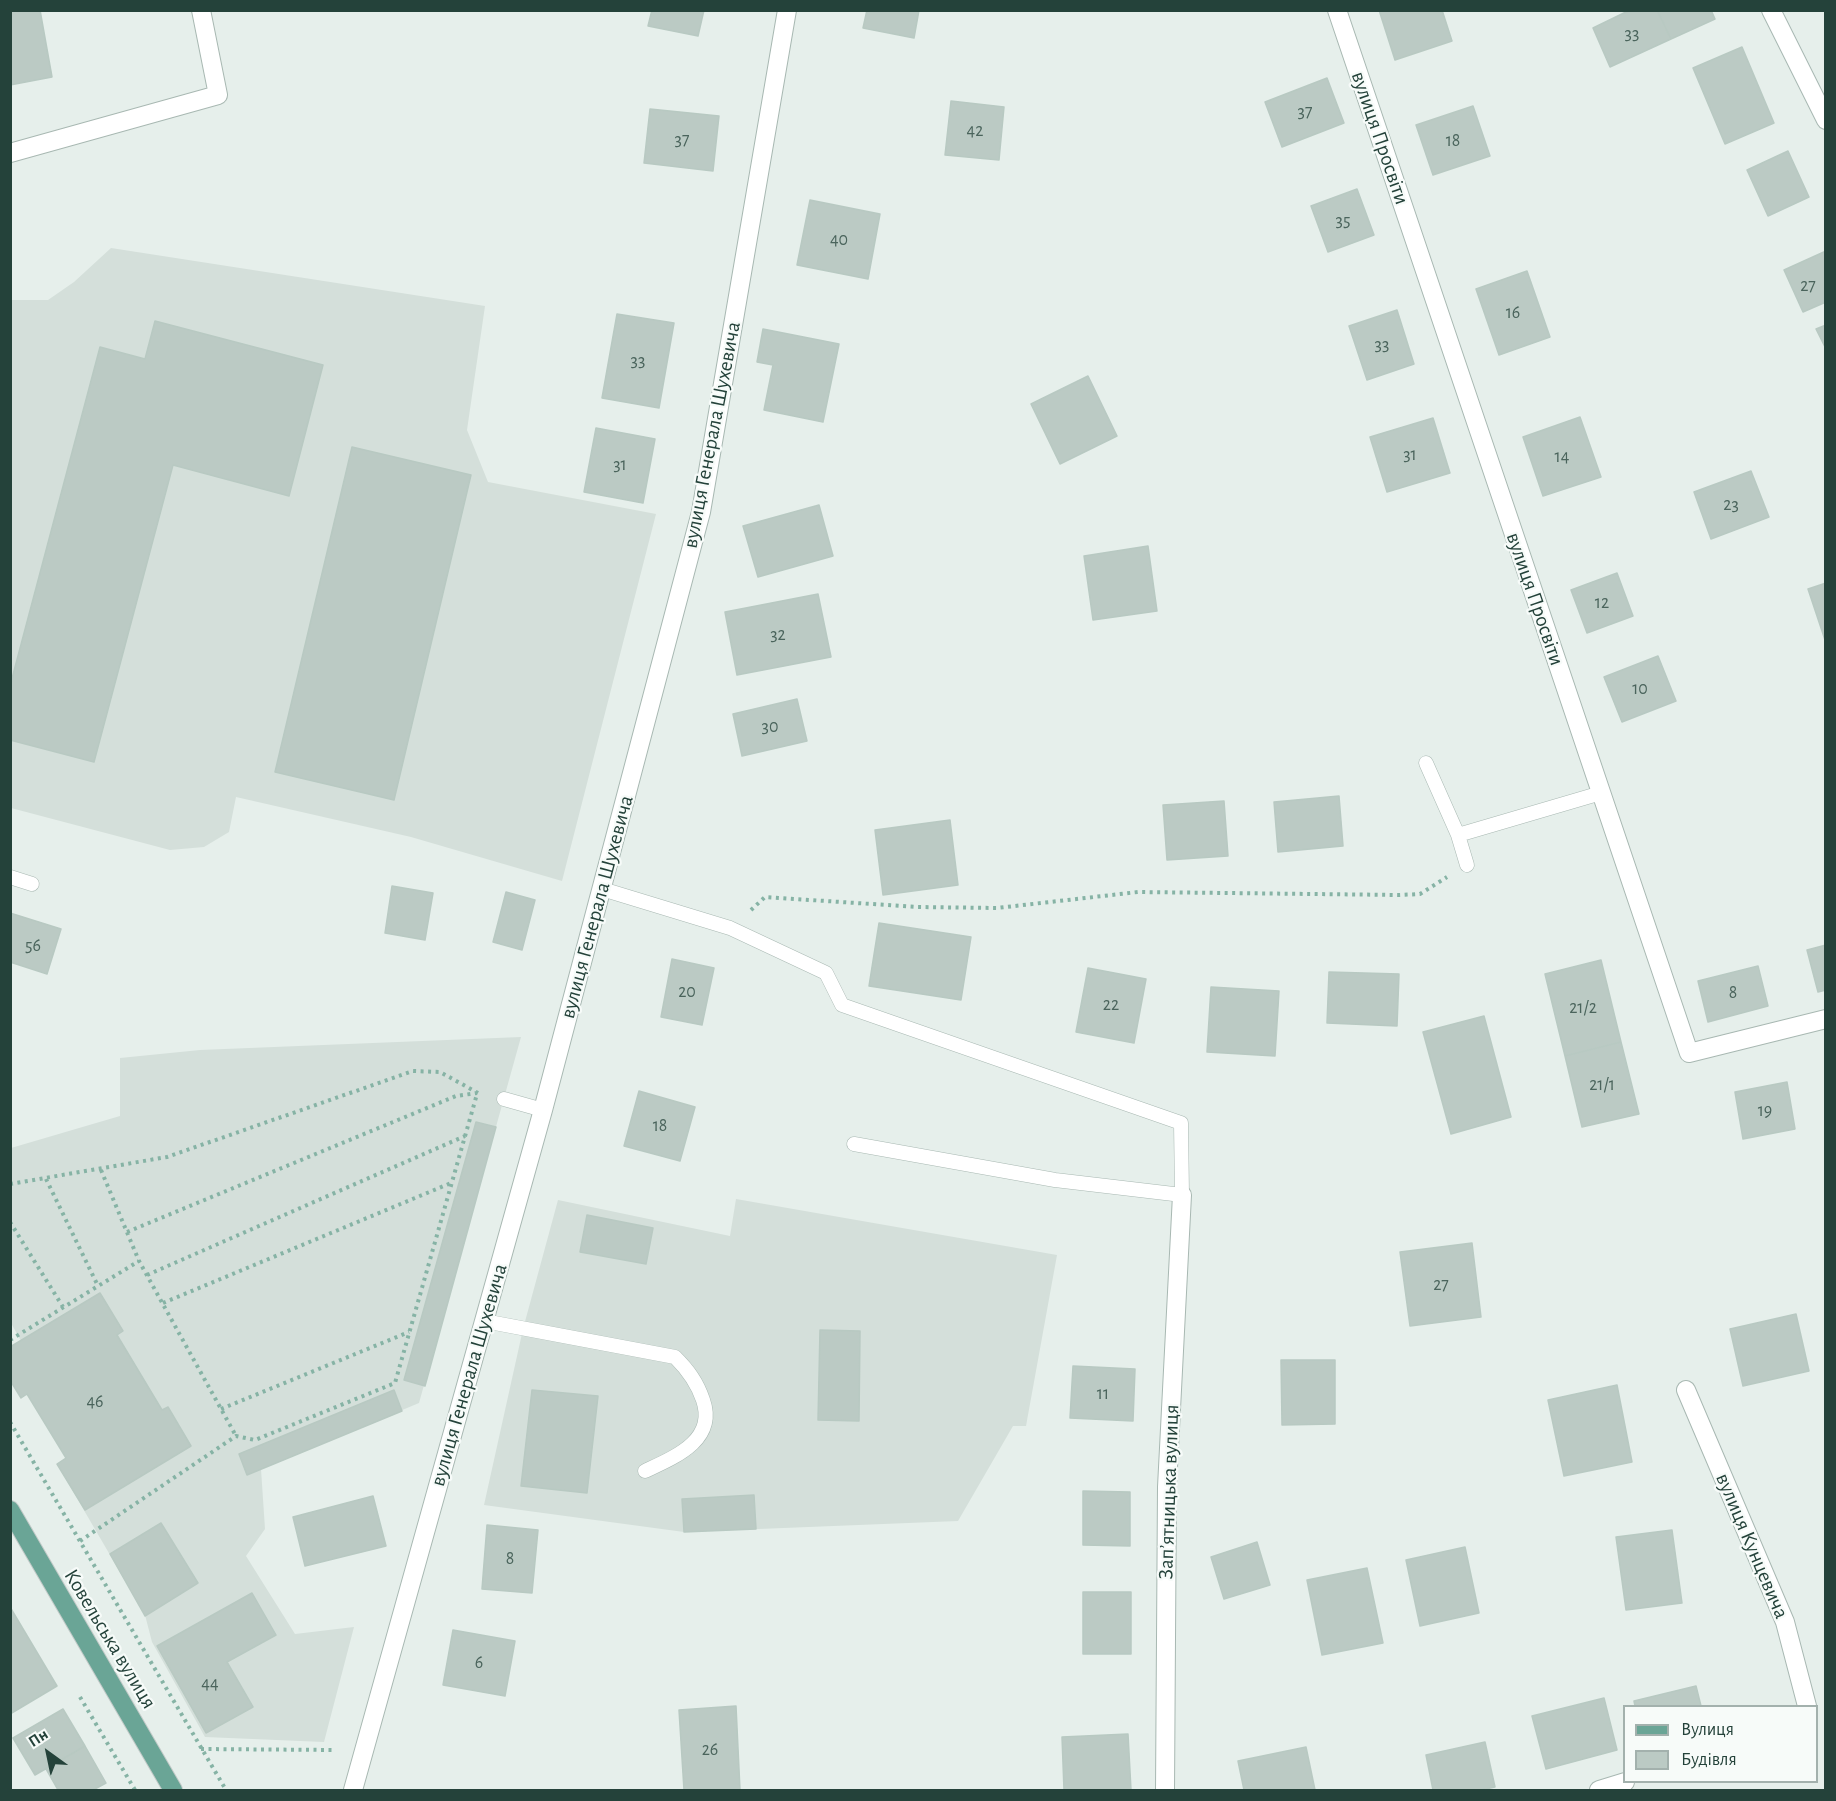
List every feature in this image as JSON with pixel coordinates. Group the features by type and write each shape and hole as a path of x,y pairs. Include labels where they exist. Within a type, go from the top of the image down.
{"main road":[{"name":"Ковельська вулиця","path":"10,1510 173,1791"}],"street":[{"path":"10,153 218,95 201,10"},
{"name":"вулиця Генерала Шухевича","path":"354,1791 543,1110 701,512 787,10"},
{"name":"вулиця Просвіти","path":"1337,10 1689,1053 1826,1019"},
{"path":"1771,10 1826,120"},
{"name":"Запʼятницька вулиця","path":"1164,1791 1167,1487 1182,1194"},
{"name":"вулиця Кунцевича","path":"1686,1390 1785,1622 1806,1705"},
{"path":"1599,1791 1623,1783"}],"lane":[{"path":"1426,763 1458,835 1467,865"},
{"path":"1458,835 1601,793"},
{"path":"10,877 32,884"},
{"path":"602,889 730,928 826,973 842,1005 1181,1123 1182,1194 1055,1180 854,1144"},
{"path":"504,1099 543,1110"},
{"path":"484,1321 675,1357 688,1370 699,1387 708,1414 702,1434 674,1457 645,1471"}],"path":[{"path":"730,928 765,897 917,907 997,908 1138,892 1400,895 1420,894 1467,865"},
{"path":"10,1184 167,1157 413,1071 440,1072 478,1093 504,1099"},
{"path":"80,1540 236,1436 255,1440 395,1383 478,1093"},
{"path":"127,1232 456,1096 478,1093"},
{"path":"147,1275 465,1136"},
{"path":"100,1170 139,1261 236,1436"},
{"path":"46,1179 98,1286"},
{"path":"163,1303 452,1183"},
{"path":"10,1222 63,1307"},
{"path":"10,1340 139,1261"},
{"path":"221,1409 410,1332"},
{"path":"10,1422 226,1791"},
{"path":"80,1697 135,1791"},
{"path":"201,1749 335,1749"}],"shaded area":[{"path":"111,248 485,306 467,430 488,482 656,514 562,881 411,837 236,797 229,832 204,847 170,850 11,808 10,300 48,300 74,282"},
{"path":"521,1037 419,1403 261,1469 265,1529 246,1556 295,1634 354,1627 324,1742 205,1737 152,1642 145,1615 57,1464 66,1458 27,1394 11,1347 21,1341 11,1323 11,1148 120,1116 120,1058 200,1050"},
{"path":"736,1199 1057,1255 1026,1426 1013,1426 958,1521 684,1532 484,1505 523,1329 558,1200 730,1236"}],"building":[{"path":"10,10 40,10 52,77 10,85"},
{"path":"652,10 704,10 698,36 648,26"},
{"path":"867,10 919,10 914,38 863,28"},
{"path":"1379,10 1442,10 1452,41 1395,60"},
{"path":"1630,10 1657,10 1671,39 1610,67 1593,28"},
{"path":"1657,10 1711,10 1715,19 1671,39"},
{"path":"1742,47 1774,123 1725,144 1693,68"},
{"path":"1327,78 1344,123 1282,147 1265,102"},
{"path":"951,101 1004,107 999,160 945,155"},
{"path":"1473,106 1490,156 1433,175 1416,125"},
{"path":"650,109 719,116 713,171 644,163"},
{"path":"1788,151 1809,197 1768,216 1747,170"},
{"path":"1357,189 1374,235 1328,252 1311,206"},
{"path":"810,200 880,214 868,279 797,265"},
{"path":"1826,251 1826,302 1803,312 1784,270"},
{"path":"1527,271 1550,337 1499,355 1476,289"},
{"path":"1397,310 1414,364 1367,380 1349,326"},
{"path":"617,314 674,323 659,408 602,398"},
{"path":"155,321 323,365 289,496 173,465 94,762 10,740 10,686 100,347 145,359"},
{"path":"1826,325 1826,349 1816,329"},
{"path":"763,329 839,344 823,422 764,410 773,365 757,362"},
{"path":"1088,376 1117,436 1060,464 1031,404"},
{"path":"1580,417 1601,477 1543,496 1523,437"},
{"path":"1433,418 1450,473 1387,492 1370,437"},
{"path":"596,428 655,439 643,503 584,492"},
{"path":"352,447 471,475 394,800 275,772"},
{"path":"1751,471 1769,517 1711,539 1694,492"},
{"path":"819,505 833,556 758,577 743,526"},
{"path":"1148,546 1157,611 1093,620 1084,556"},
{"path":"1617,573 1633,616 1587,633 1571,590"},
{"path":"1826,583 1826,643 1808,589"},
{"path":"818,594 831,657 737,675 725,612"},
{"path":"1658,656 1676,701 1622,722 1604,677"},
{"path":"797,699 807,741 742,756 733,714"},
{"path":"1339,796 1343,846 1278,852 1274,802"},
{"path":"1224,801 1228,856 1167,860 1163,805"},
{"path":"950,820 958,885 883,895 875,830"},
{"path":"392,886 433,893 425,940 385,933"},
{"path":"506,892 535,900 522,950 493,942"},
{"path":"10,913 61,929 47,974 10,962"},
{"path":"879,923 971,937 961,1000 869,986"},
{"path":"1826,945 1826,990 1818,992 1807,950"},
{"path":"672,959 714,968 702,1025 661,1017"},
{"path":"1601,960 1621,1042 1565,1056 1545,974"},
{"path":"1758,966 1768,1006 1708,1022 1698,981"},
{"path":"1088,968 1146,979 1134,1043 1076,1032"},
{"path":"1329,972 1399,974 1397,1026 1327,1023"},
{"path":"1211,987 1279,991 1275,1056 1207,1052"},
{"path":"1484,1016 1511,1117 1451,1134 1423,1032"},
{"path":"1621,1042 1639,1114 1582,1127 1565,1056"},
{"path":"1787,1082 1795,1129 1743,1139 1735,1092"},
{"path":"639,1091 695,1107 680,1161 624,1146"},
{"path":"476,1122 496,1127 425,1386 404,1380"},
{"path":"587,1215 653,1228 646,1264 580,1252"},
{"path":"1472,1243 1481,1317 1410,1326 1400,1252"},
{"path":"100,1293 123,1331 117,1335 162,1410 168,1407 191,1446 85,1510 57,1464 66,1458 27,1394 21,1398 10,1380 10,1347"},
{"path":"1796,1314 1809,1371 1743,1386 1730,1329"},
{"path":"820,1330 860,1331 859,1421 818,1420"},
{"path":"1281,1360 1335,1360 1335,1424 1282,1425"},
{"path":"1073,1366 1135,1369 1133,1421 1070,1418"},
{"path":"1617,1385 1632,1462 1564,1476 1548,1400"},
{"path":"394,1390 402,1411 247,1475 239,1454"},
{"path":"532,1390 598,1396 587,1493 521,1486"},
{"path":"1083,1491 1130,1492 1130,1546 1083,1545"},
{"path":"754,1495 756,1529 684,1532 682,1499"},
{"path":"373,1496 386,1546 305,1566 293,1517"},
{"path":"161,1523 198,1583 145,1616 110,1554"},
{"path":"487,1525 538,1530 532,1593 482,1589"},
{"path":"1672,1530 1682,1603 1626,1610 1616,1537"},
{"path":"1257,1542 1270,1585 1224,1599 1211,1557"},
{"path":"1465,1547 1479,1613 1420,1626 1406,1560"},
{"path":"1367,1568 1383,1643 1322,1655 1307,1580"},
{"path":"1083,1592 1131,1592 1131,1654 1083,1654"},
{"path":"252,1593 276,1635 227,1662 253,1707 206,1733 157,1646"},
{"path":"10,1607 57,1686 10,1714"},
{"path":"453,1630 515,1641 505,1696 443,1685"},
{"path":"1696,1686 1701,1705 1635,1705 1634,1701"},
{"path":"1604,1698 1617,1750 1546,1769 1532,1716"},
{"path":"736,1706 740,1790 684,1790 679,1710"},
{"path":"63,1709 85,1746 35,1775 13,1738"},
{"path":"1128,1734 1131,1790 1064,1790 1062,1737"},
{"path":"1485,1742 1495,1787 1481,1790 1433,1790 1426,1755"},
{"path":"85,1746 106,1783 93,1790 58,1790 46,1769"},
{"path":"1306,1747 1315,1790 1244,1790 1238,1761"}]}
